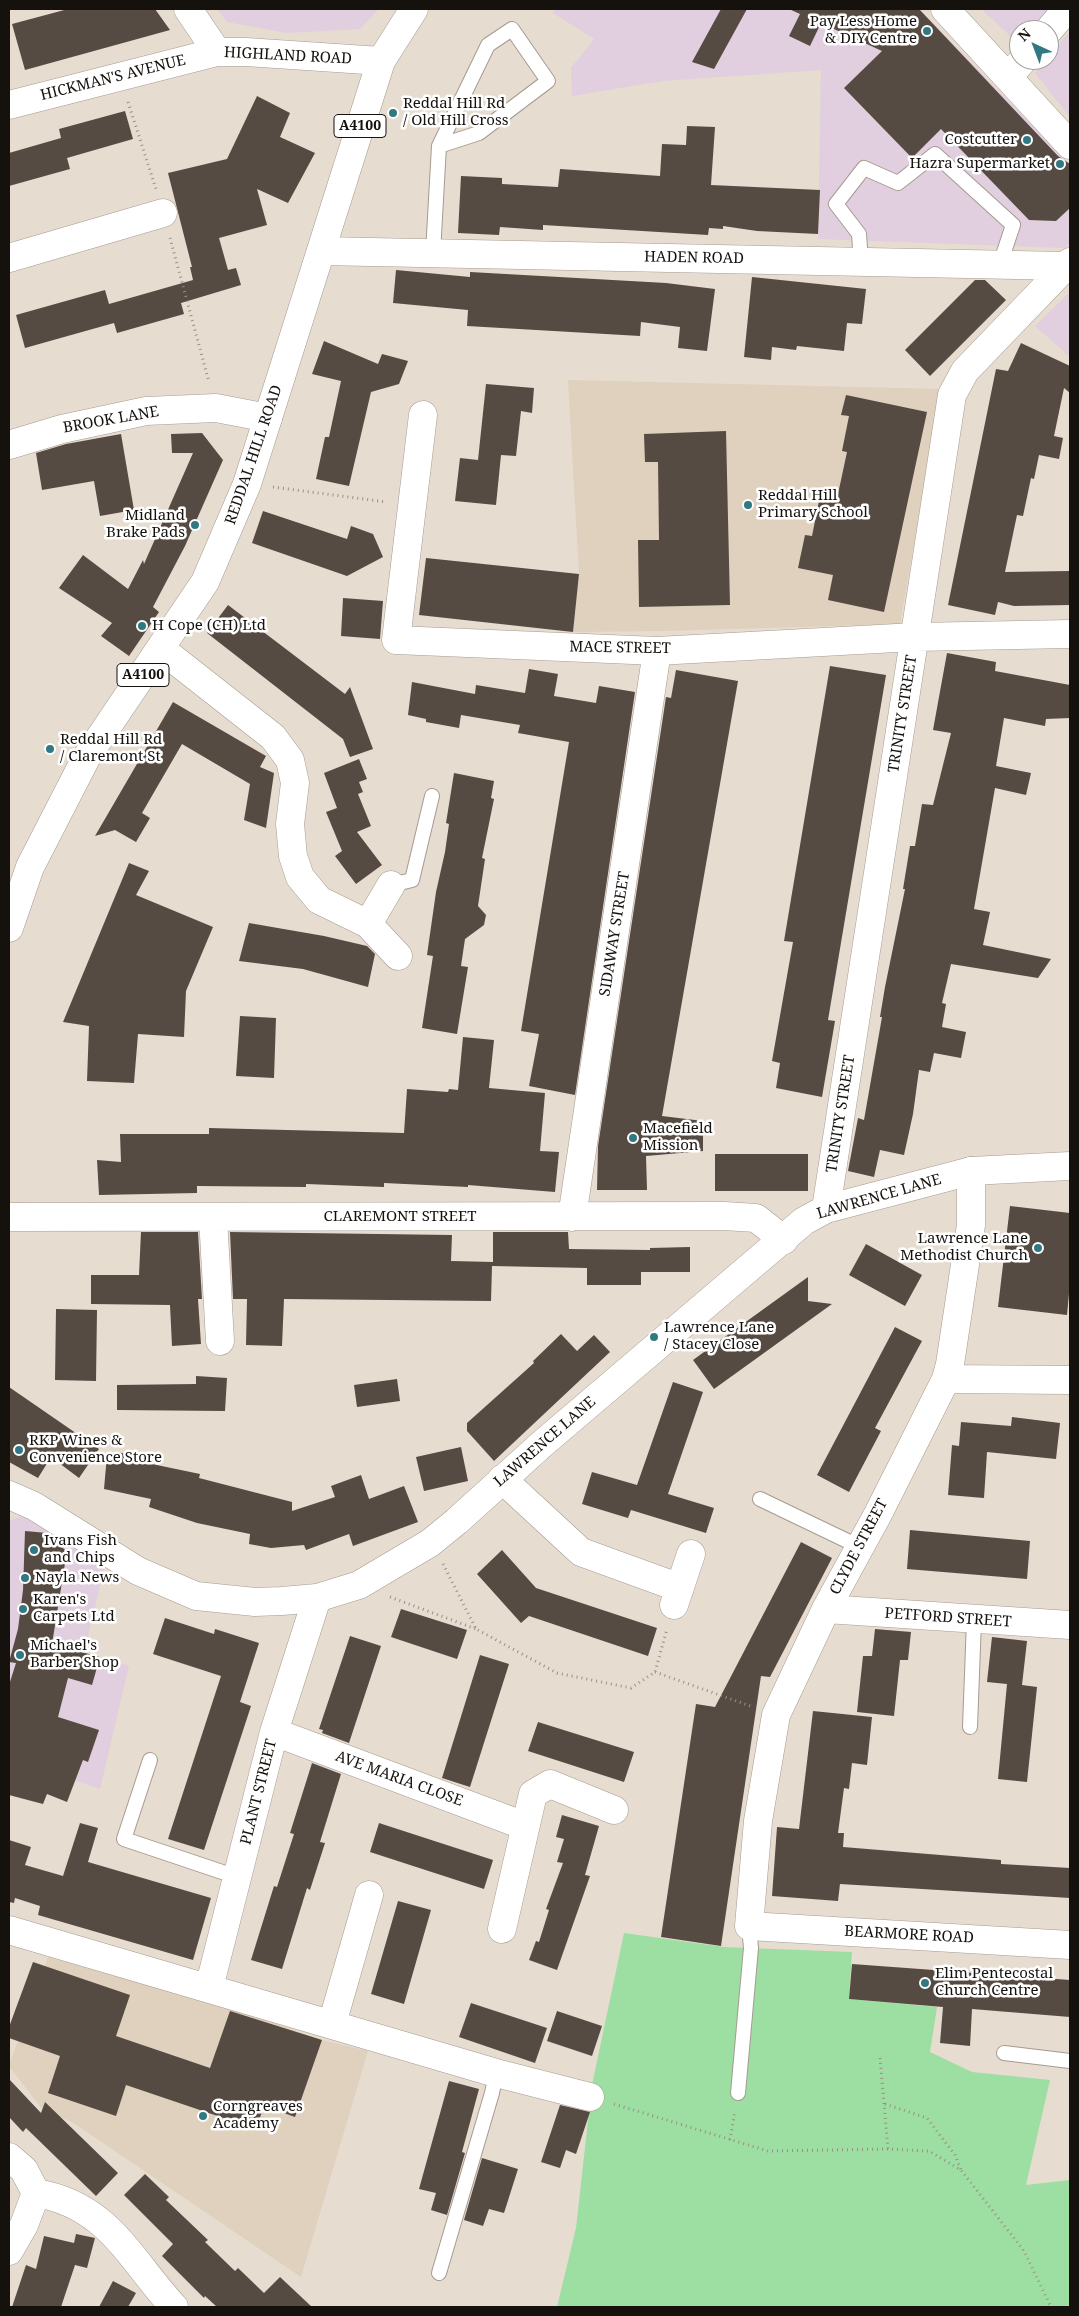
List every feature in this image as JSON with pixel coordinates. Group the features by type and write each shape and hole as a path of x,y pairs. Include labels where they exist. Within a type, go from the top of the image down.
{"street":[{"name":"HIGHLAND ROAD","path":"188,9 217,52 246,52 381,62"},
{"name":"REDDAL HILL ROAD","path":"9,928 30,866 86,758 162,649 205,582 247,484 381,62 414,9"},
{"path":"945,9 1009,62"},
{"path":"1058,20 1068,9"},
{"name":"HICKMAN'S AVENUE","path":"9,105 217,52"},
{"path":"1017,70 1070,144"},
{"path":"9,258 163,213"},
{"name":"HADEN ROAD","path":"322,251 861,262 1068,264"},
{"name":"TRINITY STREET","path":"826,1209 952,395 966,371 1068,264"},
{"name":"BROOK LANE","path":"11,438 146,411 216,408 268,418"},
{"name":"MACE STREET","path":"423,415 396,640 657,651 915,637 1070,634"},
{"path":"162,649 256,723 279,745 290,760 295,783 290,824 293,856 300,877 319,900 368,924 398,956"},
{"name":"SIDAWAY STREET","path":"572,1217 657,651"},
{"path":"368,924 392,885"},
{"name":"LAWRENCE LANE","path":"9,1495 34,1506 138,1571 196,1596 255,1602 317,1598 359,1585 430,1543 502,1479 804,1221 826,1209 971,1171 1070,1166"},
{"name":"CLYDE STREET","path":"748,1926 758,1821 776,1715 826,1609 946,1379 950,1364 971,1225 971,1171"},
{"name":"CLAREMONT STREET","path":"9,1217 724,1216 756,1218 784,1240"},
{"path":"213,1217 220,1341"},
{"path":"946,1379 1070,1380"},
{"path":"502,1479 581,1552 677,1597 691,1554"},
{"name":"PLANT STREET","path":"208,1988 274,1732 317,1598"},
{"name":"PETFORD STREET","path":"826,1609 1070,1625"},
{"name":"AVE MARIA CLOSE","path":"274,1732 525,1826"},
{"path":"502,1929 533,1794 550,1784 614,1810"},
{"path":"332,2024 369,1895"},
{"name":"BEARMORE ROAD","path":"748,1926 1070,1945"},
{"path":"9,1930 496,2073 590,2097"},
{"path":"9,2157 24,2170 36,2193 24,2225 9,2251"},
{"path":"36,2193 58,2196 90,2212 119,2237 149,2280 174,2307"}],"lane":[{"path":"433,253 439,146 488,45 512,29 548,81 479,133 439,146"},
{"path":"861,262 860,234 836,204 864,168 898,183 935,154 1013,225 1000,264"},
{"path":"392,885 412,880 432,796"},
{"path":"760,1499 860,1547"},
{"path":"970,1727 974,1620"},
{"path":"150,1760 124,1839 237,1877"},
{"path":"738,2093 751,1948 748,1926"},
{"path":"1004,2053 1070,2061"},
{"path":"439,2273 492,2093 496,2073"}],"path":[{"path":"247,484 412,506"},
{"path":"430,1543 442,1561 476,1630"},
{"path":"359,1585 476,1630 558,1673 631,1688 655,1672 677,1597"},
{"path":"655,1672 776,1715"},
{"path":"880,2058 888,2149"},
{"path":"730,2140 738,2093"},
{"path":"590,2097 768,2151 888,2149 929,2151 961,2170"},
{"path":"885,2104 927,2118 955,2155 961,2170 1024,2251 1052,2307"}],"shaded area":[{"path":"217,9 379,9 360,29 287,33 227,22"},
{"path":"555,9 919,9 1070,164 1070,244 1065,248 818,239 821,70 663,81 572,96 571,68 594,39 553,13"},
{"path":"981,9 1050,9 1041,20 1009,20 1009,35"},
{"path":"1070,31 1070,117 1035,73 1038,70 1059,70 1059,44"},
{"path":"1070,292 1070,357 1035,326"},
{"name":"Reddal Hill Primary School","path":"568,380 941,389 900,624 573,632 579,574"},
{"path":"25,1515 57,1533 104,1569 84,1653 129,1666 100,1789 9,1758 9,1521"},
{"name":"Corngreaves Academy","path":"48,1957 231,2008 322,2040 368,2051 301,2277 72,2122 42,2109 9,2066"}],"green space":[{"path":"624,1933 724,1947 852,1952 849,1999 937,2007 930,2052 972,2072 1050,2080 1026,2185 1070,2180 1070,2307 557,2307 576,2228 592,2085"}],"building":[{"path":"68,9 155,9 170,30 25,70 12,24"},
{"path":"721,9 747,9 714,69 692,62"},
{"path":"789,9 919,9 1058,156 1070,164 1070,208 1056,221 1029,220 941,129 912,158 844,88 882,51 821,23 810,46 789,36 800,14"},
{"path":"257,96 290,113 280,137 315,153 288,203 257,189 267,225 219,238 228,270 236,268 241,285 181,303 184,314 117,333 114,323 25,348 16,315 105,290 109,304 193,280 190,267 192,267 168,173 227,159"},
{"path":"125,111 133,139 67,158 70,169 9,186 9,153 61,138 59,129"},
{"path":"687,126 715,127 711,185 820,190 818,234 757,231 723,226 723,229 709,228 708,235 543,225 543,230 500,227 499,235 458,233 461,176 502,178 502,184 558,187 560,169 660,176 662,144 686,145"},
{"path":"396,270 470,277 470,272 666,283 715,289 707,351 678,348 680,327 641,322 640,336 467,326 468,310 393,303"},
{"path":"752,277 866,289 862,324 847,323 844,351 797,346 796,350 772,347 771,360 744,357"},
{"path":"975,280 985,280 1006,300 930,376 905,350"},
{"path":"324,341 378,364 382,354 408,361 399,384 371,392 349,486 316,479 325,437 329,437 341,381 312,374"},
{"path":"1021,343 1070,366 1070,393 1064,388 1054,436 1063,438 1059,459 1039,455 1034,479 1031,478 1023,516 1017,515 1005,572 1070,571 1070,605 1014,606 998,602 995,615 948,605 996,369 1008,371"},
{"path":"486,384 534,388 532,413 521,411 516,456 501,455 496,505 455,501 460,458 478,460"},
{"path":"846,395 927,412 884,612 828,600 833,575 798,568 805,535 812,536 821,491 838,494 847,452 842,451 849,416 841,415"},
{"path":"726,431 730,605 639,607 638,540 659,540 658,462 645,462 644,434"},
{"path":"202,433 223,460 185,546 153,607 159,612 129,656 101,636 112,623 59,588 83,555 128,589 143,560 144,564 193,453 172,453 171,434"},
{"path":"121,434 134,510 100,516 94,481 42,490 36,453 66,444"},
{"path":"263,511 347,539 351,526 373,534 383,557 347,576 252,543"},
{"path":"426,558 579,574 573,632 419,615"},
{"path":"343,598 383,601 380,639 341,636"},
{"path":"228,605 345,694 350,687 373,749 350,757 343,739 207,633"},
{"path":"947,653 996,662 995,671 1070,685 1070,718 1046,719 1045,726 1004,718 996,766 1031,773 1026,795 995,788 974,909 990,912 983,945 1051,959 1038,978 951,964 942,1003 946,1004 942,1027 966,1032 961,1058 934,1053 930,1072 919,1070 913,1114 904,1155 880,1150 874,1177 848,1171 858,1118 864,1120 882,1017 880,1017 885,987 905,889 903,889 910,846 915,846 922,804 933,805 951,733 933,730"},
{"path":"830,666 886,675 828,1020 835,1021 822,1097 776,1088 780,1063 772,1061 793,942 784,941"},
{"path":"529,669 558,674 554,696 596,703 599,686 635,692 575,1095 529,1086 539,1034 521,1031 569,742 518,733 520,725 461,715 459,728 426,722 426,719 408,715 412,682 475,694 476,685 525,693"},
{"path":"676,670 738,681 662,1116 703,1121 703,1151 646,1156 647,1190 597,1190 598,1146 666,697 671,698"},
{"path":"173,702 266,756 260,767 274,773 266,828 244,820 250,784 182,744 142,813 150,818 136,842 115,830 95,836"},
{"path":"359,759 367,779 359,782 363,792 358,794 371,826 357,832 382,865 356,884 335,856 342,851 326,812 337,808 324,773"},
{"path":"454,773 494,781 491,798 494,799 482,858 485,859 478,906 486,915 484,925 465,939 461,966 468,967 457,1034 422,1028 433,956 427,955 436,892 445,852 449,824 446,823"},
{"path":"129,863 149,871 136,895 213,927 186,991 184,1037 138,1034 134,1083 87,1081 89,1026 63,1022"},
{"path":"249,923 324,936 367,946 375,954 368,987 303,969 239,961"},
{"path":"240,1016 276,1018 274,1078 236,1076"},
{"path":"463,1037 494,1040 489,1088 545,1093 540,1151 559,1152 555,1192 468,1185 468,1187 384,1183 384,1187 306,1184 306,1187 197,1186 197,1193 99,1195 97,1160 121,1162 120,1134 209,1134 209,1128 404,1133 407,1089 448,1092 449,1089 458,1090"},
{"path":"715,1154 808,1154 808,1191 715,1191"},
{"name":"Lawrence Lane Methodist Church","path":"1010,1206 1070,1213 1070,1283 1067,1315 998,1307"},
{"path":"141,1232 198,1232 202,1299 198,1299 201,1344 172,1346 170,1305 91,1304 91,1275 139,1275"},
{"path":"230,1232 452,1235 451,1261 493,1262 493,1232 568,1232 569,1249 650,1250 650,1248 690,1247 690,1272 641,1272 641,1285 587,1285 587,1268 492,1266 491,1301 284,1299 282,1346 246,1345 247,1299 233,1299"},
{"path":"866,1244 922,1275 905,1306 849,1275"},
{"path":"808,1277 808,1301 832,1304 714,1389 693,1360"},
{"path":"56,1309 97,1310 96,1381 55,1380"},
{"path":"895,1327 922,1341 875,1428 881,1431 849,1492 817,1475"},
{"path":"561,1334 577,1351 594,1335 610,1352 494,1461 467,1431 467,1423 534,1363 533,1361"},
{"path":"196,1376 227,1378 225,1411 117,1410 117,1385 196,1384"},
{"path":"397,1379 400,1401 357,1407 354,1385"},
{"path":"673,1382 703,1392 668,1494 714,1508 706,1533 631,1510 628,1518 582,1504 592,1472 637,1485"},
{"path":"9,1387 99,1449 79,1478 51,1457 38,1478 9,1462"},
{"path":"1012,1417 1060,1423 1056,1459 987,1452 984,1498 948,1495 952,1445 959,1446 961,1422 1011,1426"},
{"path":"461,1447 468,1481 424,1491 416,1457"},
{"path":"117,1452 153,1460 152,1464 200,1474 199,1478 292,1502 292,1511 335,1497 331,1486 361,1475 369,1499 404,1486 418,1522 353,1546 349,1534 306,1550 304,1545 271,1548 249,1544 250,1534 197,1523 149,1507 151,1499 104,1489 107,1455 117,1462"},
{"path":"910,1530 1030,1541 1027,1579 907,1569"},
{"path":"25,1531 47,1533 57,1539 57,1544 67,1551 52,1644 100,1657 92,1685 68,1678 58,1717 99,1730 88,1762 83,1760 67,1802 47,1794 43,1804 9,1795 9,1685 16,1663 9,1662 18,1629 23,1590"},
{"path":"801,1542 832,1558 770,1677 761,1676 721,1946 661,1937 696,1704 715,1707"},
{"path":"502,1550 536,1588 657,1628 648,1656 529,1616 521,1623 477,1574"},
{"path":"401,1609 467,1630 457,1659 391,1637"},
{"path":"165,1618 214,1634 215,1629 259,1643 240,1702 251,1706 204,1850 168,1839 221,1676 153,1654"},
{"path":"875,1629 911,1632 908,1660 900,1660 894,1716 857,1712 863,1656 872,1656"},
{"path":"350,1636 381,1646 349,1743 322,1733 323,1730 319,1729"},
{"path":"992,1637 1027,1641 1022,1685 1037,1687 1027,1782 998,1779 1007,1684 987,1682"},
{"path":"480,1655 509,1664 470,1787 442,1778"},
{"path":"813,1711 872,1717 867,1765 852,1763 849,1789 844,1788 838,1833 844,1833 843,1847 1001,1860 1001,1864 1070,1868 1070,1898 840,1884 838,1901 772,1896 777,1827 799,1829"},
{"path":"538,1722 634,1752 624,1782 528,1751"},
{"path":"312,1763 341,1774 320,1842 325,1843 310,1890 307,1888 282,1969 251,1960 274,1886 277,1887 294,1834 290,1833"},
{"path":"562,1815 599,1826 585,1875 590,1876 557,1970 529,1960 536,1941 539,1942 549,1910 546,1909 563,1863 557,1862 564,1839 556,1837"},
{"path":"80,1823 98,1828 88,1862 211,1898 193,1960 38,1915 40,1906 15,1898 14,1903 9,1902 9,1840 31,1847 25,1865 63,1876"},
{"path":"379,1823 493,1860 484,1889 370,1852"},
{"path":"398,1901 431,1910 404,2004 371,1994"},
{"path":"33,1962 130,1995 116,2036 210,2068 230,2011 322,2040 295,2117 264,2106 256,2129 126,2085 116,2116 48,2093 60,2056 9,2038 9,2027"},
{"path":"852,1964 1070,1980 1070,2017 972,2009 970,2046 940,2043 943,2007 849,1999"},
{"path":"471,2003 547,2028 535,2063 459,2037"},
{"path":"557,2011 602,2026 592,2056 547,2041"},
{"path":"9,2079 41,2113 45,2102 118,2173 96,2196 26,2128 23,2132 9,2117"},
{"path":"449,2081 479,2089 462,2152 465,2153 447,2215 431,2210 436,2193 419,2189"},
{"path":"560,2105 590,2112 576,2154 566,2150 560,2168 541,2162"},
{"path":"482,2158 518,2169 504,2213 489,2209 483,2226 464,2220"},
{"path":"145,2174 169,2197 166,2200 208,2240 205,2242 235,2271 238,2268 264,2293 280,2277 312,2307 217,2307 205,2296 204,2298 162,2256 173,2244 124,2195"},
{"path":"76,2234 95,2238 87,2268 75,2265 61,2307 12,2307 26,2265 36,2269 44,2236 74,2243"},
{"path":"113,2281 136,2293 128,2307 99,2307"}],"place":[{"name":"Pay Less Home & DIY Centre","path":"927,31"},
{"name":"Reddal Hill Rd / Old Hill Cross","path":"393,113"},
{"name":"Costcutter","path":"1027,140"},
{"name":"Hazra Supermarket","path":"1060,164"},
{"name":"Reddal Hill Primary School","path":"748,505"},
{"name":"Midland Brake Pads","path":"195,525"},
{"name":"H Cope (CH) Ltd","path":"142,626"},
{"name":"Reddal Hill Rd / Claremont St","path":"50,749"},
{"name":"Macefield Mission","path":"633,1138"},
{"name":"Lawrence Lane Methodist Church","path":"1038,1248"},
{"name":"Lawrence Lane / Stacey Close","path":"654,1337"},
{"name":"RKP Wines & Convenience Store","path":"19,1450"},
{"name":"Ivans Fish and Chips","path":"34,1550"},
{"name":"Nayla News","path":"25,1578"},
{"name":"Karen's Carpets Ltd","path":"23,1609"},
{"name":"Michael's Barber Shop","path":"20,1655"},
{"name":"Elim Pentecostal Church Centre","path":"925,1983"},
{"name":"Corngreaves Academy","path":"203,2116"}]}
